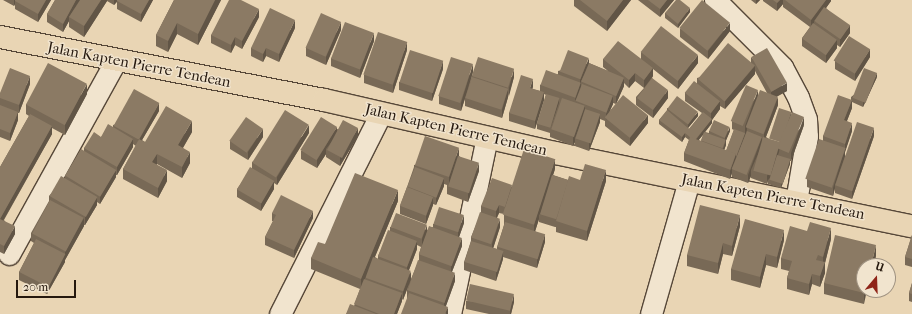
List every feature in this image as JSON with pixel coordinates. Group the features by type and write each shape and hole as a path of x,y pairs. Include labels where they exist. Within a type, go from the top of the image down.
{"main road":[{"name":"Jalan Kapten Pierre Tendean","path":"0,37 381,113 689,181 912,226"}],"street":[{"path":"715,0 782,67 798,97 806,119 807,136 796,202"},
{"path":"9,254 116,60"},
{"path":"280,314 381,113"},
{"path":"450,314 487,137"},
{"path":"651,314 689,181"}],"building":[{"path":"15,0 46,0 38,14"},
{"path":"55,0 76,0 63,24 47,14"},
{"path":"80,0 101,0 84,26 69,17"},
{"path":"117,0 149,0 141,14"},
{"path":"174,0 215,0 198,34 177,23 168,41 156,35"},
{"path":"229,0 241,0 259,9 242,41 235,37 231,45 211,35"},
{"path":"580,0 623,0 607,21"},
{"path":"648,0 667,0 660,9"},
{"path":"676,0 680,0 690,8 678,24 665,13"},
{"path":"702,0 730,23 707,51 679,28"},
{"path":"773,0 780,0 777,3"},
{"path":"785,0 826,0 811,20"},
{"path":"824,7 850,25 840,39 814,21"},
{"path":"270,8 295,20 279,54 266,48 263,54 251,48"},
{"path":"321,13 341,22 326,57 306,48"},
{"path":"345,22 374,33 360,70 331,58"},
{"path":"813,23 837,40 826,55 802,39"},
{"path":"661,26 698,55 678,81 641,52"},
{"path":"378,32 407,42 393,85 363,75"},
{"path":"849,36 870,49 855,74 834,61"},
{"path":"618,41 653,68 644,80 635,73 629,80 603,59"},
{"path":"728,43 755,65 725,102 698,79"},
{"path":"767,48 787,83 771,92 751,57"},
{"path":"410,50 443,61 433,93 399,82"},
{"path":"568,50 589,58 580,79 560,71"},
{"path":"451,57 473,64 460,103 438,96"},
{"path":"478,57 514,69 508,88 472,76"},
{"path":"48,63 87,84 65,125 26,104"},
{"path":"589,63 624,78 616,96 581,81"},
{"path":"10,68 30,76 19,105 0,98 0,93"},
{"path":"864,68 877,73 866,103 853,98"},
{"path":"546,70 581,83 575,98 541,85"},
{"path":"521,75 533,79 530,88 544,92 535,121 509,113"},
{"path":"472,77 508,89 501,110 465,98"},
{"path":"652,78 668,90 653,110 637,98"},
{"path":"694,81 720,101 711,113 685,93"},
{"path":"582,84 613,96 606,113 576,101"},
{"path":"746,85 758,90 743,126 731,121"},
{"path":"134,89 159,103 139,140 114,126"},
{"path":"760,90 778,97 763,134 746,127"},
{"path":"546,94 559,98 550,128 537,124"},
{"path":"623,95 648,115 630,138 605,118"},
{"path":"838,95 852,100 844,120 852,123 845,144 823,136"},
{"path":"677,96 698,112 688,124 667,109"},
{"path":"562,98 585,106 574,137 551,129"},
{"path":"0,105 18,112 10,133 0,129"},
{"path":"166,106 192,121 178,145 190,152 182,167 157,154 152,162 167,170 158,188 123,169 139,139 145,142"},
{"path":"779,108 791,112 781,142 769,138"},
{"path":"585,109 600,114 591,143 575,138"},
{"path":"285,110 309,125 276,177 252,163"},
{"path":"667,110 689,129 703,112 712,119 695,140 685,133 682,137 659,120"},
{"path":"792,112 804,117 789,153 777,148"},
{"path":"30,114 52,126 0,219 0,167"},
{"path":"246,117 263,129 247,153 229,141"},
{"path":"321,117 337,127 316,160 300,150"},
{"path":"343,120 358,128 342,158 327,150"},
{"path":"714,120 730,127 725,138 709,131"},
{"path":"857,122 874,128 852,191 835,185"},
{"path":"108,124 133,139 117,167 84,148 94,132 101,137"},
{"path":"734,129 745,133 736,157 736,154 726,151"},
{"path":"747,131 762,137 746,175 732,169"},
{"path":"704,132 726,140 723,148 701,140"},
{"path":"425,136 459,148 449,177 415,165"},
{"path":"690,137 736,154 730,170 684,153"},
{"path":"763,137 780,142 771,176 753,171"},
{"path":"819,139 845,148 832,188 805,179"},
{"path":"81,149 116,170 100,197 65,176"},
{"path":"524,149 555,159 534,225 503,215"},
{"path":"777,155 790,159 783,184 769,180"},
{"path":"458,156 479,163 469,193 448,186"},
{"path":"585,164 606,170 587,231 556,221 569,176 580,180"},
{"path":"250,167 274,181 261,204 237,190"},
{"path":"415,167 444,178 436,198 407,187"},
{"path":"355,173 398,190 361,279 311,258 318,242 325,244"},
{"path":"552,175 568,180 556,219 540,214"},
{"path":"61,176 97,197 86,217 50,196"},
{"path":"492,178 512,185 505,207 499,205 496,211 481,206"},
{"path":"407,187 433,197 426,216 400,206"},
{"path":"281,195 313,211 294,250 265,237 276,215 272,213"},
{"path":"50,200 84,218 66,251 32,234"},
{"path":"700,205 740,215 732,246 723,243 718,263 687,255"},
{"path":"439,207 464,215 458,232 433,224"},
{"path":"480,212 500,219 491,244 471,238"},
{"path":"396,213 427,225 421,239 391,227"},
{"path":"0,219 15,226 4,246 0,244"},
{"path":"745,219 784,230 777,257 766,254 760,277 731,269"},
{"path":"505,222 545,234 538,259 497,247"},
{"path":"810,222 831,228 823,257 818,255 816,260 825,262 820,276 812,274 809,284 787,278 792,261 781,258 790,226 807,231"},
{"path":"429,226 462,238 452,266 419,254"},
{"path":"388,230 417,241 407,267 378,256"},
{"path":"835,235 876,245 873,258 856,258 856,291 824,283"},
{"path":"912,235 912,259 905,257"},
{"path":"36,239 65,254 49,287 19,272"},
{"path":"471,241 504,251 497,272 465,262"},
{"path":"373,257 411,271 403,291 365,278"},
{"path":"418,260 455,273 444,303 408,290"},
{"path":"364,279 402,293 394,314 379,314 354,304"},
{"path":"912,283 912,294 909,293"},
{"path":"470,284 514,294 510,311 466,301"},
{"path":"409,293 448,307 445,314 401,314"},
{"path":"350,304 376,314 346,314"}]}
